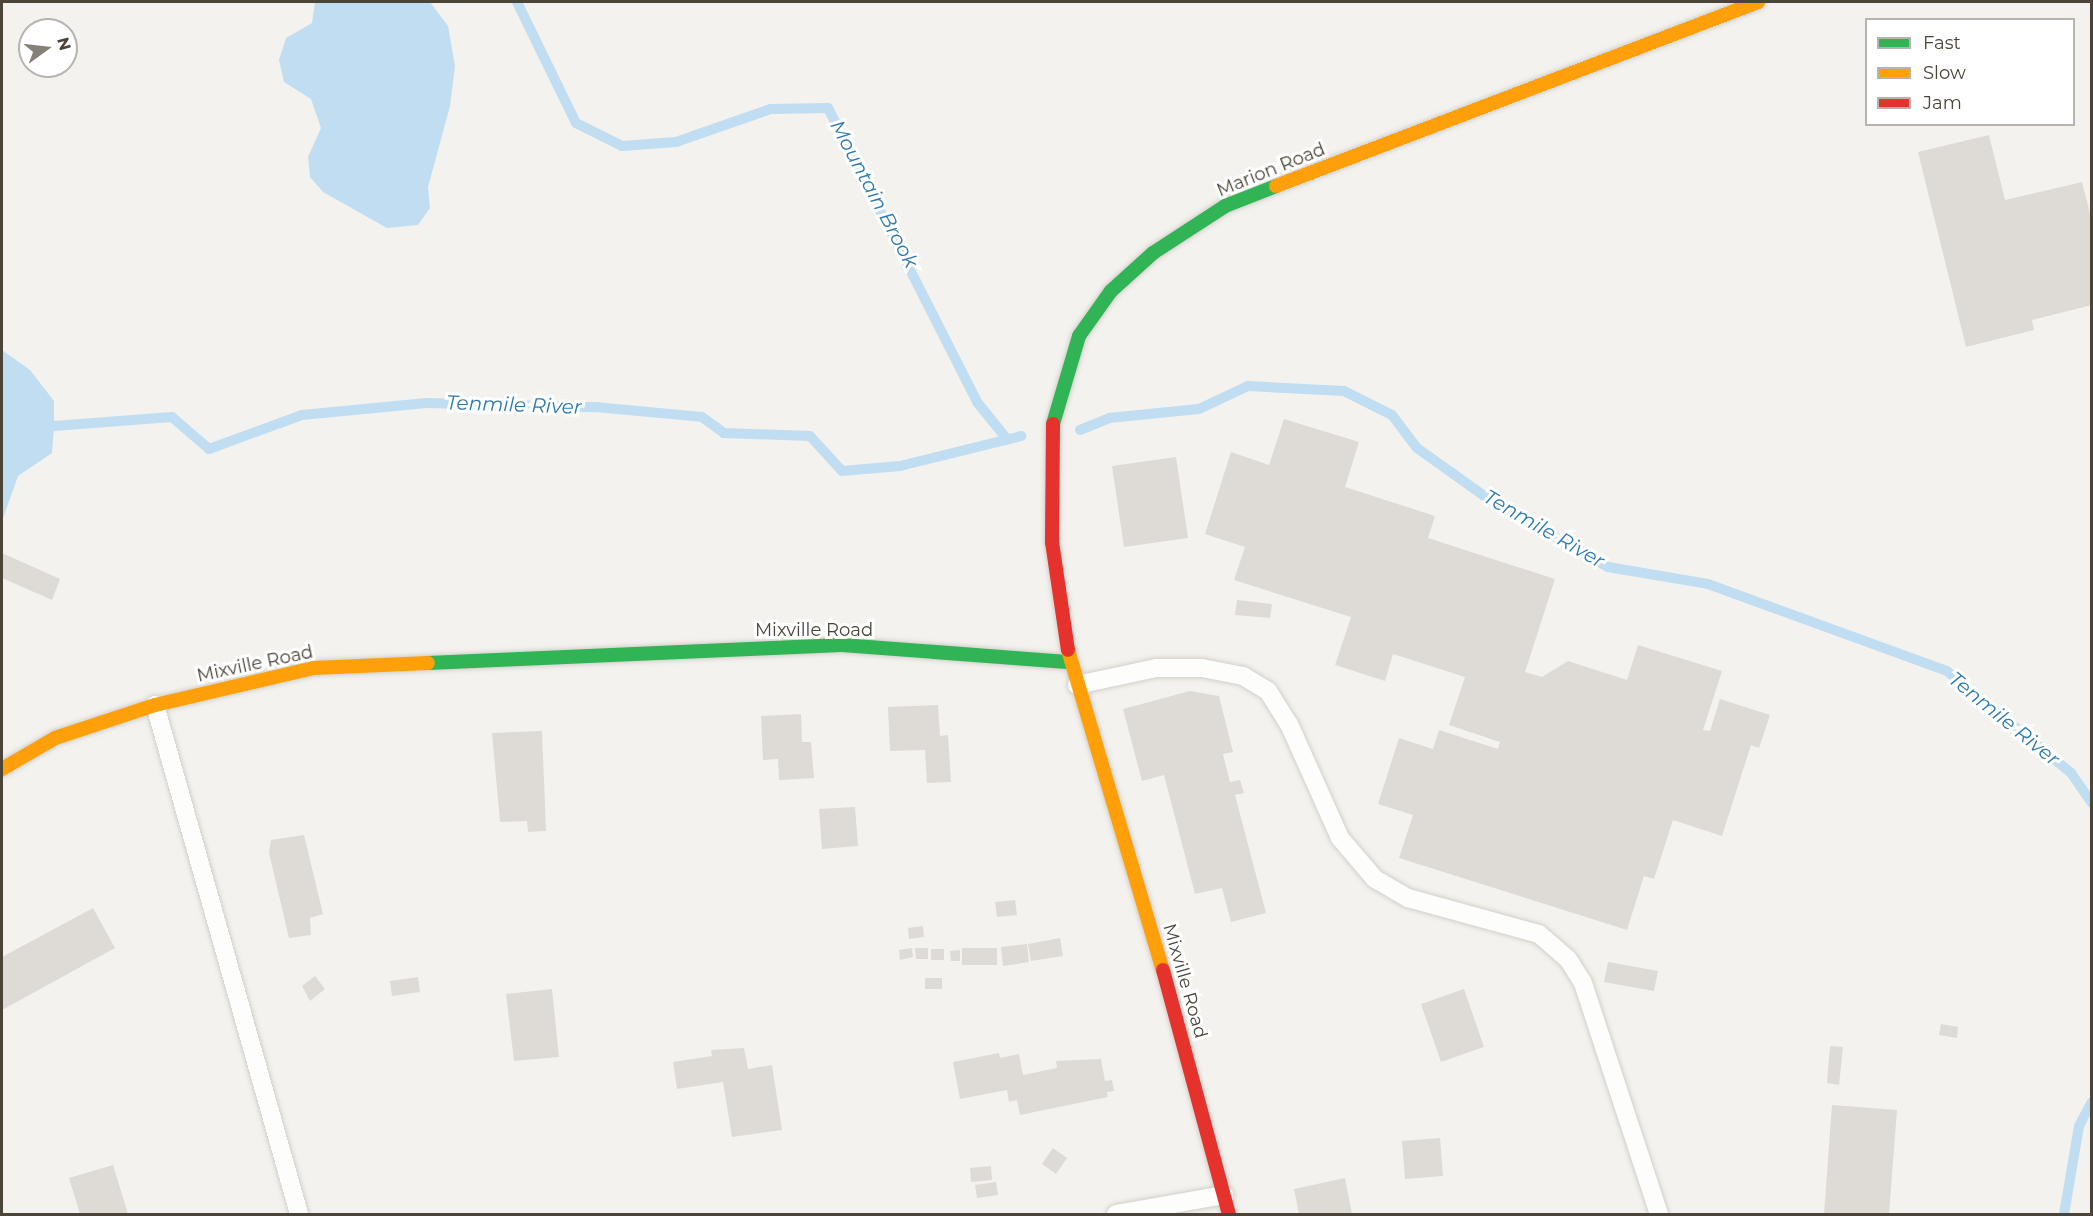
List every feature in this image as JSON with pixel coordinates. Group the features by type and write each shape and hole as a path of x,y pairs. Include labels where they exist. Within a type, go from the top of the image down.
{"street":[{"name":"Marion Road","path":"1070,662 1052,542 1050,452 1056,400 1079,336 1111,291 1153,253 1225,206 1758,2"},
{"name":"Mixville Road","path":"2,768 55,738 155,705 314,668 842,645 1070,662 1156,943 1229,1215"}],"lane":[{"path":"1077,685 1156,668 1202,668 1243,676 1268,691 1289,724 1340,838 1375,879 1408,898 1539,934 1568,959 1583,983 1659,1215"},
{"path":"155,705 299,1215"},
{"path":"1116,1215 1224,1195"}],"water":[{"path":"315,2 430,2 448,26 455,66 450,106 428,187 430,208 418,225 387,228 323,192 310,177 308,157 321,128 311,99 284,82 279,60 286,38 312,23"},
{"path":"2,350 30,370 54,401 54,426 52,453 18,476 2,521"}],"building":[{"path":"1989,135 2005,200 2082,182 2092,221 2092,305 2032,320 2034,330 1966,347 1918,152"},
{"path":"1284,419 1359,442 1345,487 1435,516 1428,538 1555,579 1525,672 1542,677 1568,661 1627,680 1638,645 1722,671 1703,730 1710,731 1720,699 1770,715 1759,748 1751,745 1722,836 1673,820 1654,879 1644,876 1627,930 1399,858 1413,815 1378,804 1399,738 1433,749 1439,730 1498,749 1500,742 1449,725 1465,677 1393,654 1385,681 1335,665 1351,617 1234,580 1245,547 1205,534 1231,452 1269,465"},
{"path":"1176,457 1188,538 1124,547 1112,466"},
{"path":"2,553 60,579 52,600 2,578"},
{"path":"1237,600 1272,604 1270,618 1235,615"},
{"path":"1190,691 1219,696 1233,752 1223,754 1230,782 1240,780 1244,793 1235,795 1266,913 1231,922 1222,888 1195,894 1164,775 1142,781 1123,709"},
{"path":"938,705 940,736 948,735 951,782 927,783 925,750 890,751 888,707"},
{"path":"801,714 802,742 811,742 814,778 779,780 778,759 763,760 761,716"},
{"path":"542,731 546,831 528,832 527,821 500,822 492,733"},
{"path":"855,807 858,846 822,849 819,809"},
{"path":"304,835 323,914 310,918 311,935 289,938 269,853 271,840"},
{"path":"1015,900 1017,915 997,917 995,902"},
{"path":"93,908 115,948 2,1010 2,957"},
{"path":"923,926 924,937 909,939 908,928"},
{"path":"1060,938 1063,956 1031,961 1028,944"},
{"path":"1027,944 1029,962 1003,966 1001,947"},
{"path":"912,948 913,957 900,960 899,950"},
{"path":"915,948 928,948 928,959 916,959"},
{"path":"962,948 997,948 997,965 962,965"},
{"path":"931,949 944,949 944,960 931,960"},
{"path":"960,950 960,961 951,961 950,951"},
{"path":"1608,962 1658,971 1654,991 1604,982"},
{"path":"315,976 325,989 310,1001 302,986"},
{"path":"418,977 420,992 392,996 390,981"},
{"path":"925,978 942,978 942,989 925,989"},
{"path":"552,989 559,1057 514,1061 506,994"},
{"path":"1464,989 1484,1047 1441,1062 1421,1004"},
{"path":"1941,1024 1958,1027 1957,1038 1939,1035"},
{"path":"1830,1046 1843,1047 1839,1085 1827,1083"},
{"path":"744,1048 748,1069 772,1065 782,1130 732,1137 723,1082 677,1089 673,1062 712,1056 711,1050"},
{"path":"999,1053 1000,1058 1019,1054 1023,1075 1057,1068 1056,1061 1101,1059 1105,1081 1112,1080 1114,1091 1107,1092 1108,1097 1020,1115 1017,1100 1009,1102 1007,1090 960,1099 953,1062"},
{"path":"1832,1105 1897,1110 1889,1214 1824,1214"},
{"path":"1440,1138 1443,1176 1405,1179 1402,1141"},
{"path":"1053,1148 1067,1158 1056,1174 1042,1164"},
{"path":"113,1165 128,1214 80,1214 69,1178"},
{"path":"991,1166 992,1180 971,1182 970,1168"},
{"path":"1345,1178 1352,1214 1299,1214 1294,1189"},
{"path":"996,1182 998,1195 977,1198 975,1185"}],"waterway":[{"name":"Mountain Brook","path":"517,2 576,123 622,146 676,142 771,109 828,108 977,402 1007,439"},
{"name":"Tenmile River","path":"1080,430 1109,418 1199,409 1248,386 1344,391 1392,415 1417,448 1487,498 1608,567 1708,584 1947,671 2071,773 2092,803"},
{"name":"Tenmile River","path":"41,427 172,417 209,449 302,415 426,403 595,407 702,417 724,433 810,436 842,471 900,466 1021,436"},
{"name":"Tenmile River","path":"2064,1214 2079,1126 2092,1102"}],"traffic: fast":[{"path":"1053,424 1079,336 1111,291 1153,253 1225,206 1276,186"},
{"path":"428,663 842,645 1070,662"}],"traffic: slow":[{"path":"1276,186 1758,2"},
{"path":"1068,650 1163,970"},
{"path":"2,769 55,738 155,705 314,668 428,663"}],"traffic: jam":[{"path":"1053,424 1052,542 1068,650"},
{"path":"1163,970 1229,1214"}]}
